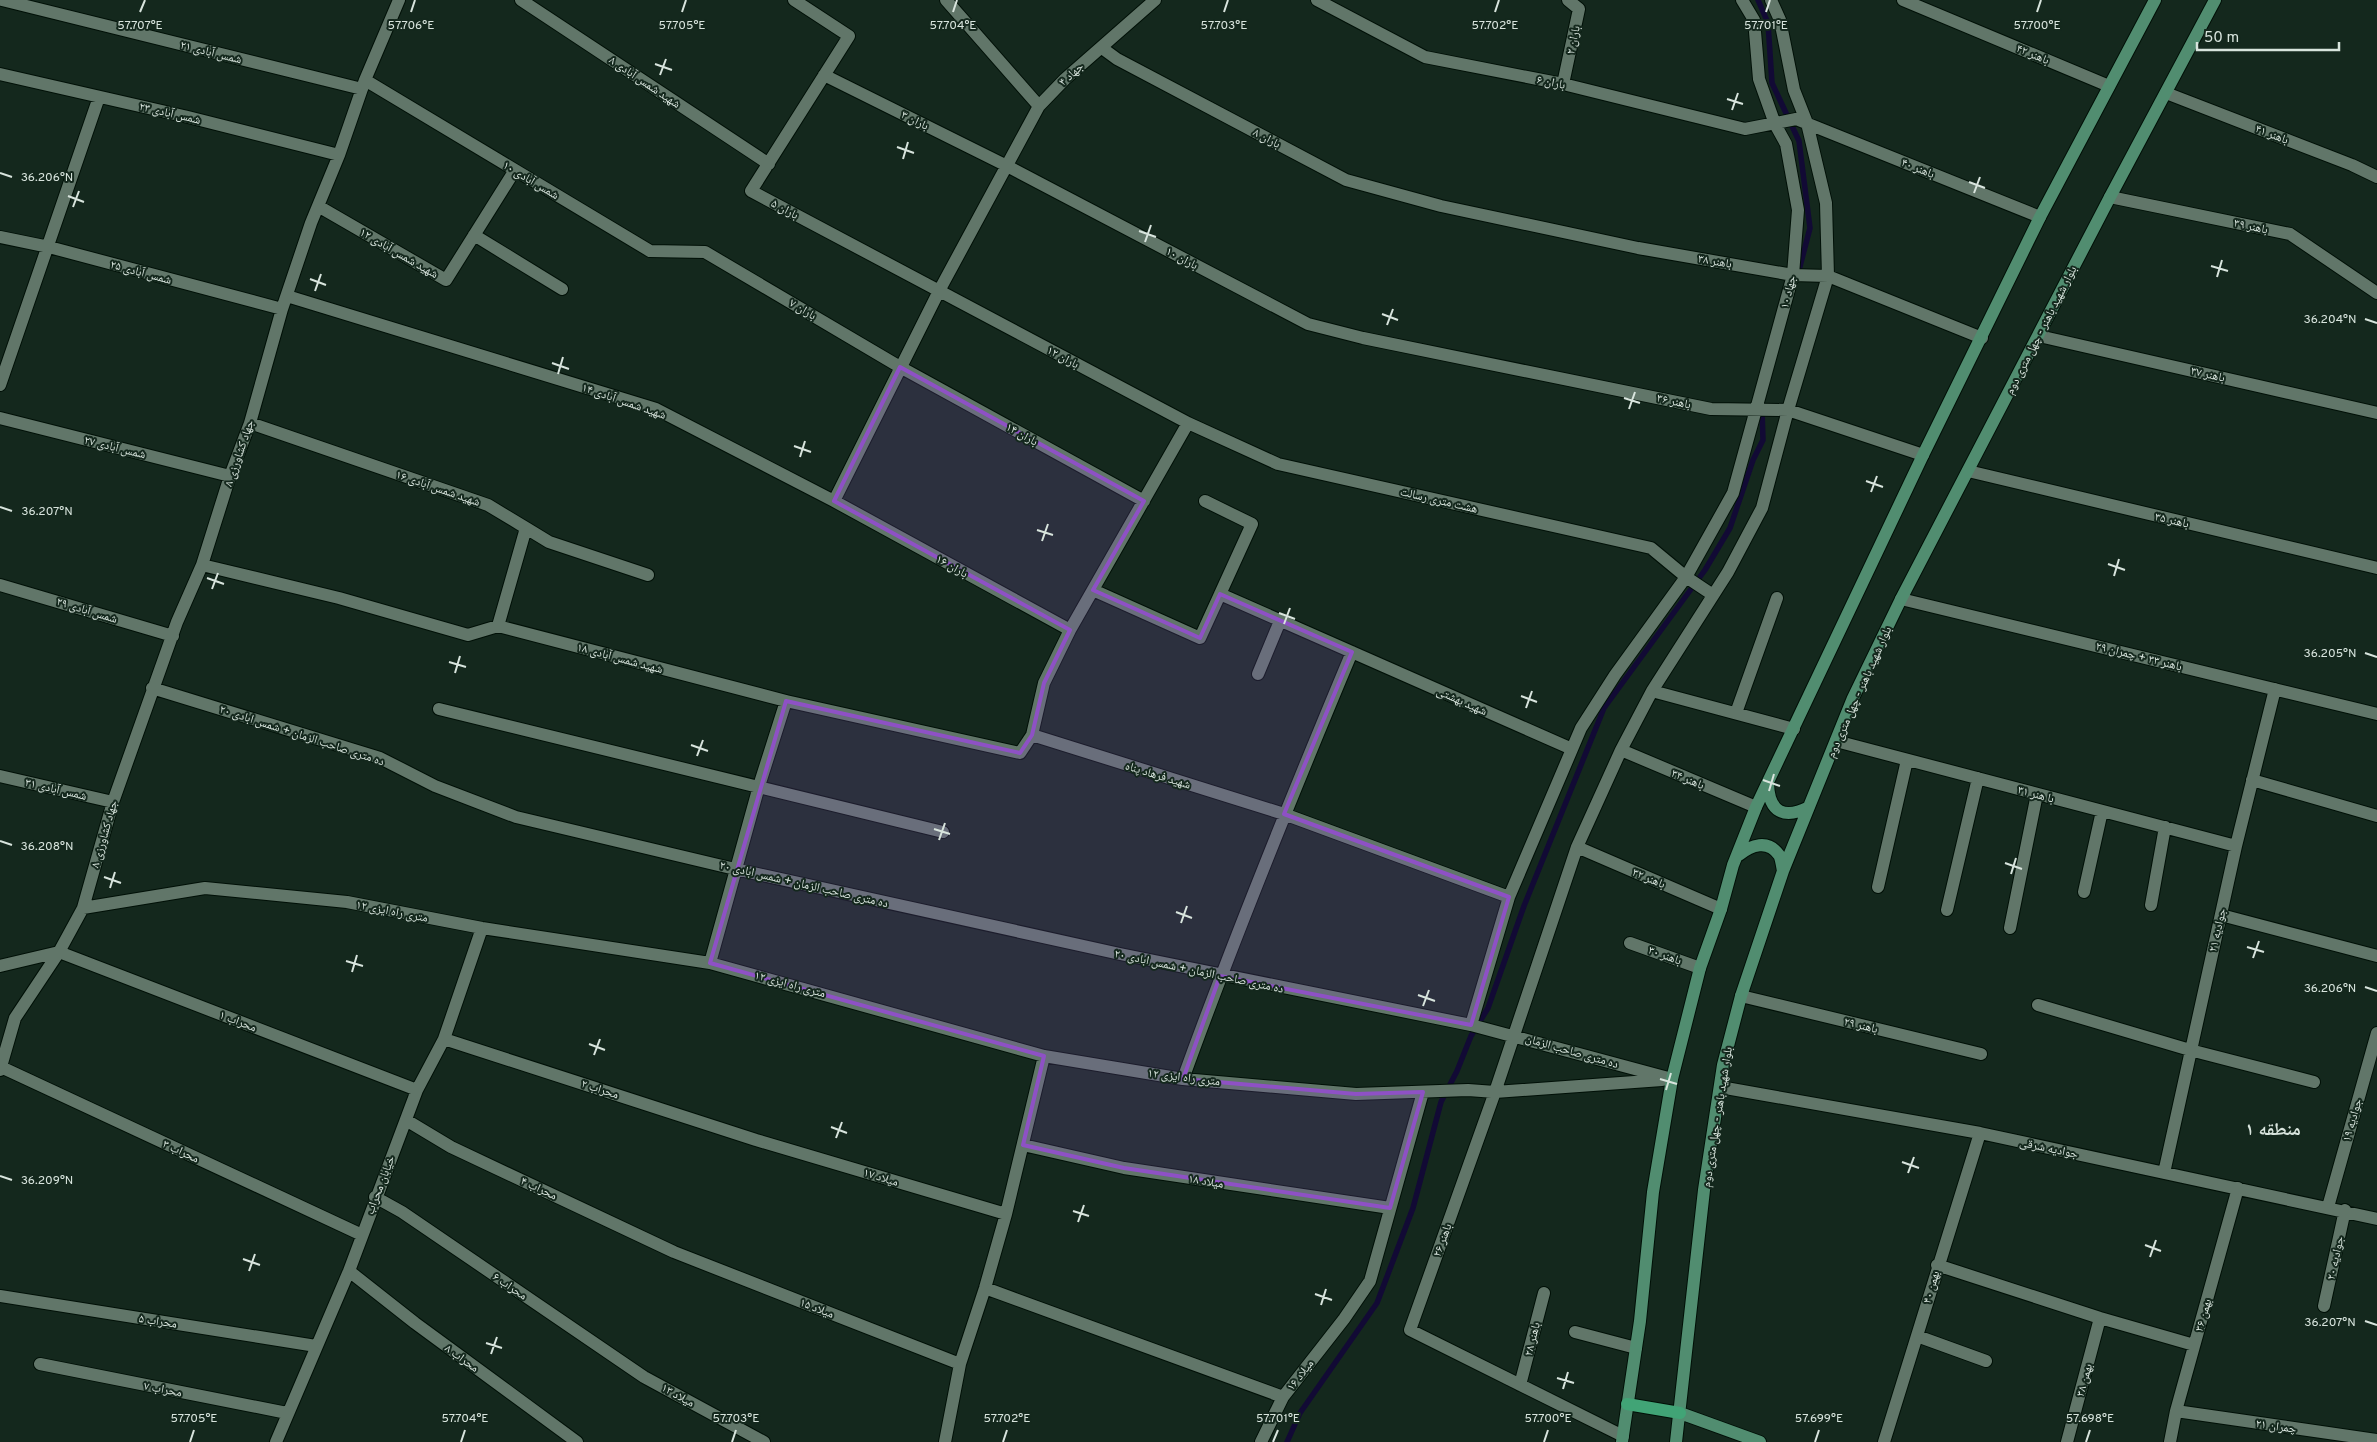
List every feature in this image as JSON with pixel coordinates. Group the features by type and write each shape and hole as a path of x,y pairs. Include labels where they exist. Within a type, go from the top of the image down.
{"main road":[{"path":"1628,1404 1680,1413"}],"street":[{"name":"شمس آبادی ۲۱","path":"2,0 364,85"},
{"name":"جهاد کشاورزی ۸","path":"0,1069 15,1018 59,952 83,908 113,802 152,688 177,622 202,565 230,476 250,423 282,309 318,206 399,0"},
{"name":"شهید شمس آبادی ۸","path":"521,0 769,164"},
{"name":"باران ۵","path":"794,0 849,36 751,192 939,292"},
{"path":"946,0 1039,106"},
{"name":"جهاد ۴","path":"834,501 900,367 1005,165 1039,106 1065,79 1155,0"},
{"name":"باران ۶","path":"1317,0 1426,57 1564,84 1745,129 1790,122"},
{"name":"باران ۲","path":"1564,84 1579,9 1568,0"},
{"name":"جهاد ۱۰","path":"1471,1025 1509,897 1581,728 1615,675 1686,577 1733,493 1793,275 1798,210 1786,144 1790,122 1759,79 1754,20 1742,0"},
{"path":"1672,1079 1495,1092 1578,847 1621,750 1652,691 1713,594 1762,508 1788,410 1828,276 1826,203 1790,122 1794,90 1780,20 1771,0"},
{"name":"باهنر ۴۲","path":"1902,0 2109,86"},
{"path":"1622,1439 1636,1348 1653,1192 1672,1079 1700,968 1721,909 1733,865 1756,807 1923,455 2040,217 2155,0"},
{"name":"بلوار شهید باهنر - چهل متری دوم","path":"1676,1442 1704,1190 1722,1065 1741,996 1783,870 1853,698 1901,599 2110,196 2215,0"},
{"name":"باران ۸","path":"1102,48 1116,59 1346,180 1441,206"},
{"name":"شمس آبادی ۲۳","path":"0,74 188,116 339,156"},
{"name":"باران ۳","path":"824,75 1005,165"},
{"name":"شمس آبادی ۱۰","path":"364,85 515,170 650,251 705,252"},
{"name":"باهنر ۴۱","path":"2166,93 2352,165 2377,177"},
{"path":"0,385 99,97"},
{"name":"باهنر ۴۰","path":"1790,122 2040,217"},
{"name":"باران ۱۰","path":"1005,165 1308,324 1363,338"},
{"name":"شهید شمس آبادی ۱۲","path":"318,206 446,280 515,170"},
{"name":"باهنر ۳۹","path":"2110,196 2290,234 2377,293"},
{"name":"باهنر ۳۸","path":"1441,206 1638,248 1793,275 1828,276 1982,338"},
{"path":"474,235 562,289"},
{"name":"شمس آبادی ۲۵","path":"0,237 49,247 282,309"},
{"name":"باران ۷","path":"705,252 900,367"},
{"name":"باران ۱۲","path":"939,292 1188,423"},
{"name":"شهید شمس آبادی ۱۴","path":"287,296 656,409 834,501"},
{"name":"باهنر ۳۷","path":"2039,336 2377,413"},
{"name":"باهنر ۳۶","path":"1363,338 1711,409 1788,410 1923,455"},
{"name":"باران ۱۴","path":"900,367 1144,500"},
{"name":"شمس آبادی ۲۷","path":"0,418 230,476"},
{"name":"شهید شمس آبادی ۱۶","path":"250,423 488,505 549,542 648,574"},
{"path":"1032,735 1044,683 1070,630 1188,423"},
{"name":"هشت متری رسالت","path":"1188,423 1278,464 1651,548 1686,577 1713,594"},
{"name":"باهنر ۳۵","path":"1968,471 2377,568"},
{"name":"باران ۱۶","path":"834,501 1070,630"},
{"path":"1093,590 1200,638 1252,524 1206,501"},
{"path":"202,565 339,598 468,636 498,626 526,528"},
{"name":"شمس آبادی ۲۹","path":"0,584 173,636"},
{"name":"شهید بهشتی","path":"1220,594 1572,749"},
{"path":"1736,713 1777,598"},
{"name":"باهنر ۳۳ + چمران ۲۹","path":"1901,599 2377,714"},
{"path":"1258,674 1280,621"},
{"name":"شهید شمس آبادی ۱۸","path":"498,626 786,701 1020,753 1032,735"},
{"path":"1183,1079 1220,976 1284,814 1352,652"},
{"name":"ده متری صاحب الزمان + شمس ابادی ۲۰","path":"152,688 380,758 436,786 516,817 735,869 1220,976 1471,1025"},
{"name":"جوادیه ۲۱","path":"2164,1173 2236,846 2275,688"},
{"path":"1652,691 1794,729"},
{"path":"710,963 759,786 786,701"},
{"path":"439,710 943,832"},
{"name":"شهید فرهاد پناه","path":"1032,735 1284,814 1509,897"},
{"name":"با هنر ۳۱","path":"1836,741 2236,846"},
{"name":"باهنر ۳۴","path":"1621,750 1756,807"},
{"path":"1878,887 1907,760"},
{"name":"شمس آبادی ۳۱","path":"0,776 113,802"},
{"path":"1947,910 1978,778"},
{"path":"2252,780 2377,816"},
{"path":"1768,784 1768,800 1779,812 1795,814 1809,807"},
{"path":"2010,928 2037,794"},
{"path":"2084,892 2102,811"},
{"path":"2151,905 2165,827"},
{"path":"1738,856 1750,846 1766,845 1779,855 1783,870"},
{"name":"باهنر ۳۲","path":"1578,847 1721,909"},
{"name":"۱۲ متری راه ایزی","path":"83,908 205,888 347,902 482,928 710,963 1044,1056 1183,1079 1356,1094 1468,1090 1495,1092"},
{"path":"2221,915 2377,956"},
{"name":"خیابان محراب","path":"276,1442 349,1271 375,1197 417,1090 444,1039 482,928"},
{"name":"باهنر ۳۰","path":"1630,943 1700,968"},
{"path":"0,966 59,952"},
{"name":"محراب ۱","path":"59,952 417,1090"},
{"name":"باهنر ۲۹","path":"1741,996 1981,1054"},
{"path":"2038,1005 2190,1050 2314,1082"},
{"name":"ده متری صاحب الزمان","path":"1471,1025 1672,1079"},
{"name":"جوادیه ۱۹","path":"2328,1207 2374,1054 2377,1033"},
{"name":"محراب ۲","path":"444,1039 756,1140"},
{"path":"945,1442 960,1364 985,1288 1006,1214 1044,1056"},
{"name":"محراب ۳","path":"0,1069 362,1235"},
{"name":"جوادیه شرقی","path":"1720,1087 1980,1133 2345,1210 2377,1219"},
{"name":"میلاد ۱۶","path":"985,1288 1283,1397 1344,1319 1370,1281 1390,1208 1428,1091"},
{"name":"باهنر ۲۶","path":"1495,1092 1410,1330 1622,1439"},
{"name":"محراب ۴","path":"406,1120 452,1147 674,1252"},
{"name":"بهمن ۴۰","path":"1884,1442 1937,1265 1980,1133"},
{"name":"میلاد ۱۷","path":"756,1140 1006,1214"},
{"name":"میلاد ۱۸","path":"1024,1145 1124,1168 1390,1208"},
{"name":"بهمن ۳۶","path":"2170,1442 2176,1411 2238,1188"},
{"name":"محراب ۶","path":"375,1197 402,1212 644,1377"},
{"name":"جوادیه ۲۰","path":"2324,1306 2345,1210"},
{"name":"میلاد ۱۵","path":"674,1252 960,1364"},
{"path":"1937,1265 2100,1318 2194,1345"},
{"name":"محراب ۸","path":"349,1271 423,1329 577,1442"},
{"name":"باهنر ۲۸","path":"1520,1385 1544,1293"},
{"name":"محراب ۵","path":"0,1296 316,1346"},
{"name":"بهمن ۳۸","path":"2067,1442 2100,1318"},
{"path":"1575,1332 1636,1348"},
{"path":"1917,1336 1986,1361"},
{"name":"محراب ۷","path":"40,1364 287,1413"},
{"name":"میلاد ۱۳","path":"644,1377 764,1442"},
{"path":"1261,1442 1283,1397"},
{"name":"چمران ۲۱","path":"2176,1411 2377,1440"},
{"path":"1680,1413 1760,1442"}],"highlighted area":[{"path":"900,367 1144,501 1093,590 1200,638 1220,594 1352,652 1284,814 1509,897 1471,1025 1220,976 1183,1079 1356,1094 1423,1092 1390,1208 1124,1168 1023,1145 1044,1056 710,963 786,701 1020,753 1032,735 1044,683 1070,630 834,501"}],"waterway":[{"path":"1758,0 1768,23 1772,83 1799,141 1810,228 1798,274"},
{"path":"1287,1442 1300,1413 1377,1303 1413,1208 1441,1102 1457,1071 1471,1036 1488,1008 1524,906 1604,708 1705,570 1730,528 1753,460 1763,440 1762,410"}],"district":[{"name":"منطقه ۱","path":"2273,1129"}]}
